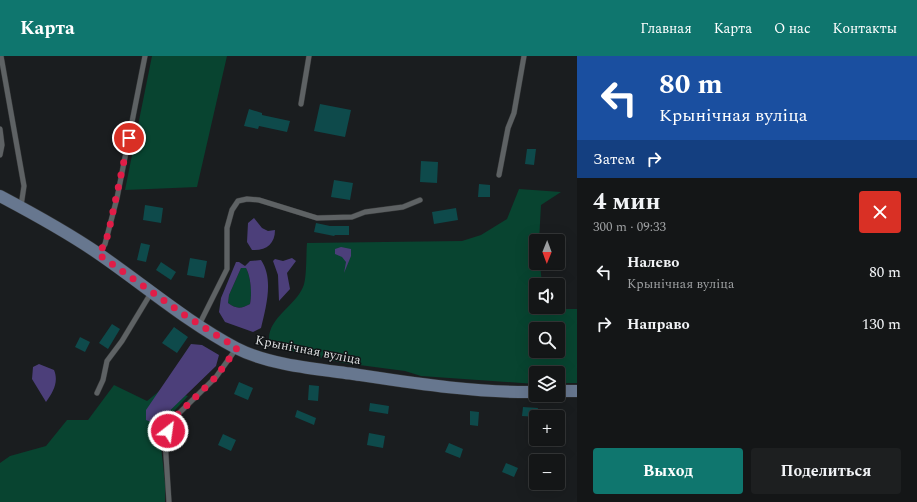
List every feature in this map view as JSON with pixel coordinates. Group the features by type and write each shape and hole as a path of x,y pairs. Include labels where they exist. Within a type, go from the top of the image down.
{"street":[{"name":"Крынічная вуліца","path":"0,196 47,221 98,254 199,325 237,348 257,356 324,370 467,389 529,392"},
{"path":"565,391 577,390"}],"lane":[{"path":"1,56 24,186 21,207"},
{"path":"98,254 105,244 117,198 145,56"},
{"path":"301,104 305,72 309,56"},
{"path":"499,175 508,128 514,113 524,56"},
{"path":"0,129 2,145 0,155"},
{"path":"199,325 227,269 227,228 232,210 238,201 247,199 259,200 317,218 352,217 366,212 403,206 420,200"},
{"path":"96,392 103,380 107,361 122,341 152,292"},
{"path":"169,502 165,440 170,422 216,377 237,348"}],"green space":[{"path":"152,56 227,56 197,187 125,190"},
{"path":"519,189 561,192 541,205 539,234 529,234 529,270 541,270 541,278 529,278 529,314 565,314 565,309 577,309 577,383 565,383 565,366 529,366 529,384 421,376 405,371 344,363 270,346 269,337 275,321 299,294 303,287 306,272 307,243 462,241 481,235 507,219"},
{"path":"241,268 246,268 248,272 251,295 250,304 239,308 228,303 229,295"},
{"path":"168,384 181,394 188,396 163,423 160,438 165,482 165,502 0,502 0,463 10,456 46,446 67,420 88,420 114,385 147,401"}],"shaded area":[{"path":"254,218 262,228 268,231 275,230 275,235 269,246 257,250 252,250 247,242 248,223"},
{"path":"341,247 351,249 351,256 344,273 346,262 342,257 335,254 335,249"},
{"path":"292,258 296,261 287,273 290,289 279,301 278,275 273,261 275,259 283,261"},
{"path":"261,260 265,268 268,284 267,302 261,328 253,332 225,322 219,312 221,298 236,262 239,262 245,266 250,261","holes":["241,268 246,268 251,286 250,304 244,307 236,307 228,303 229,295"]},
{"path":"191,344 202,345 219,355 216,366 156,424 146,420 146,410"},
{"path":"39,364 54,370 56,379 56,383 46,402 32,379 33,367"}],"building":[{"path":"320,104 351,110 345,137 314,131"},
{"path":"249,109 262,113 262,115 290,121 287,132 259,126 258,129 244,126"},
{"path":"527,149 536,149 534,165 525,164"},
{"path":"421,161 438,162 437,183 420,182"},
{"path":"334,180 353,183 350,200 331,197"},
{"path":"479,184 490,185 490,197 478,197"},
{"path":"145,205 163,208 161,223 143,220"},
{"path":"456,208 458,220 434,224 432,212"},
{"path":"316,223 330,226 349,226 349,235 334,236 314,232"},
{"path":"141,243 150,245 146,262 137,260"},
{"path":"190,258 207,261 204,278 187,275"},
{"path":"161,262 176,272 171,280 156,270"},
{"path":"112,324 120,329 108,349 99,343"},
{"path":"174,327 188,337 177,353 162,343"},
{"path":"80,337 90,342 85,352 75,347"},
{"path":"239,382 253,388 248,400 234,394"},
{"path":"309,385 319,386 318,401 308,400"},
{"path":"370,403 389,406 388,414 369,411"},
{"path":"523,407 538,408 538,410 529,410 529,416 522,416"},
{"path":"297,410 316,418 314,425 295,417"},
{"path":"470,411 479,412 478,426 470,425"},
{"path":"369,433 385,436 383,448 367,445"},
{"path":"223,434 236,440 231,451 218,445"},
{"path":"449,443 463,449 460,458 445,452"},
{"path":"506,463 518,468 514,477 502,472"}],"route":[{"path":"129,138 109,230 105,244 98,254 215,336 237,348 216,377 170,422 168,431"}]}
